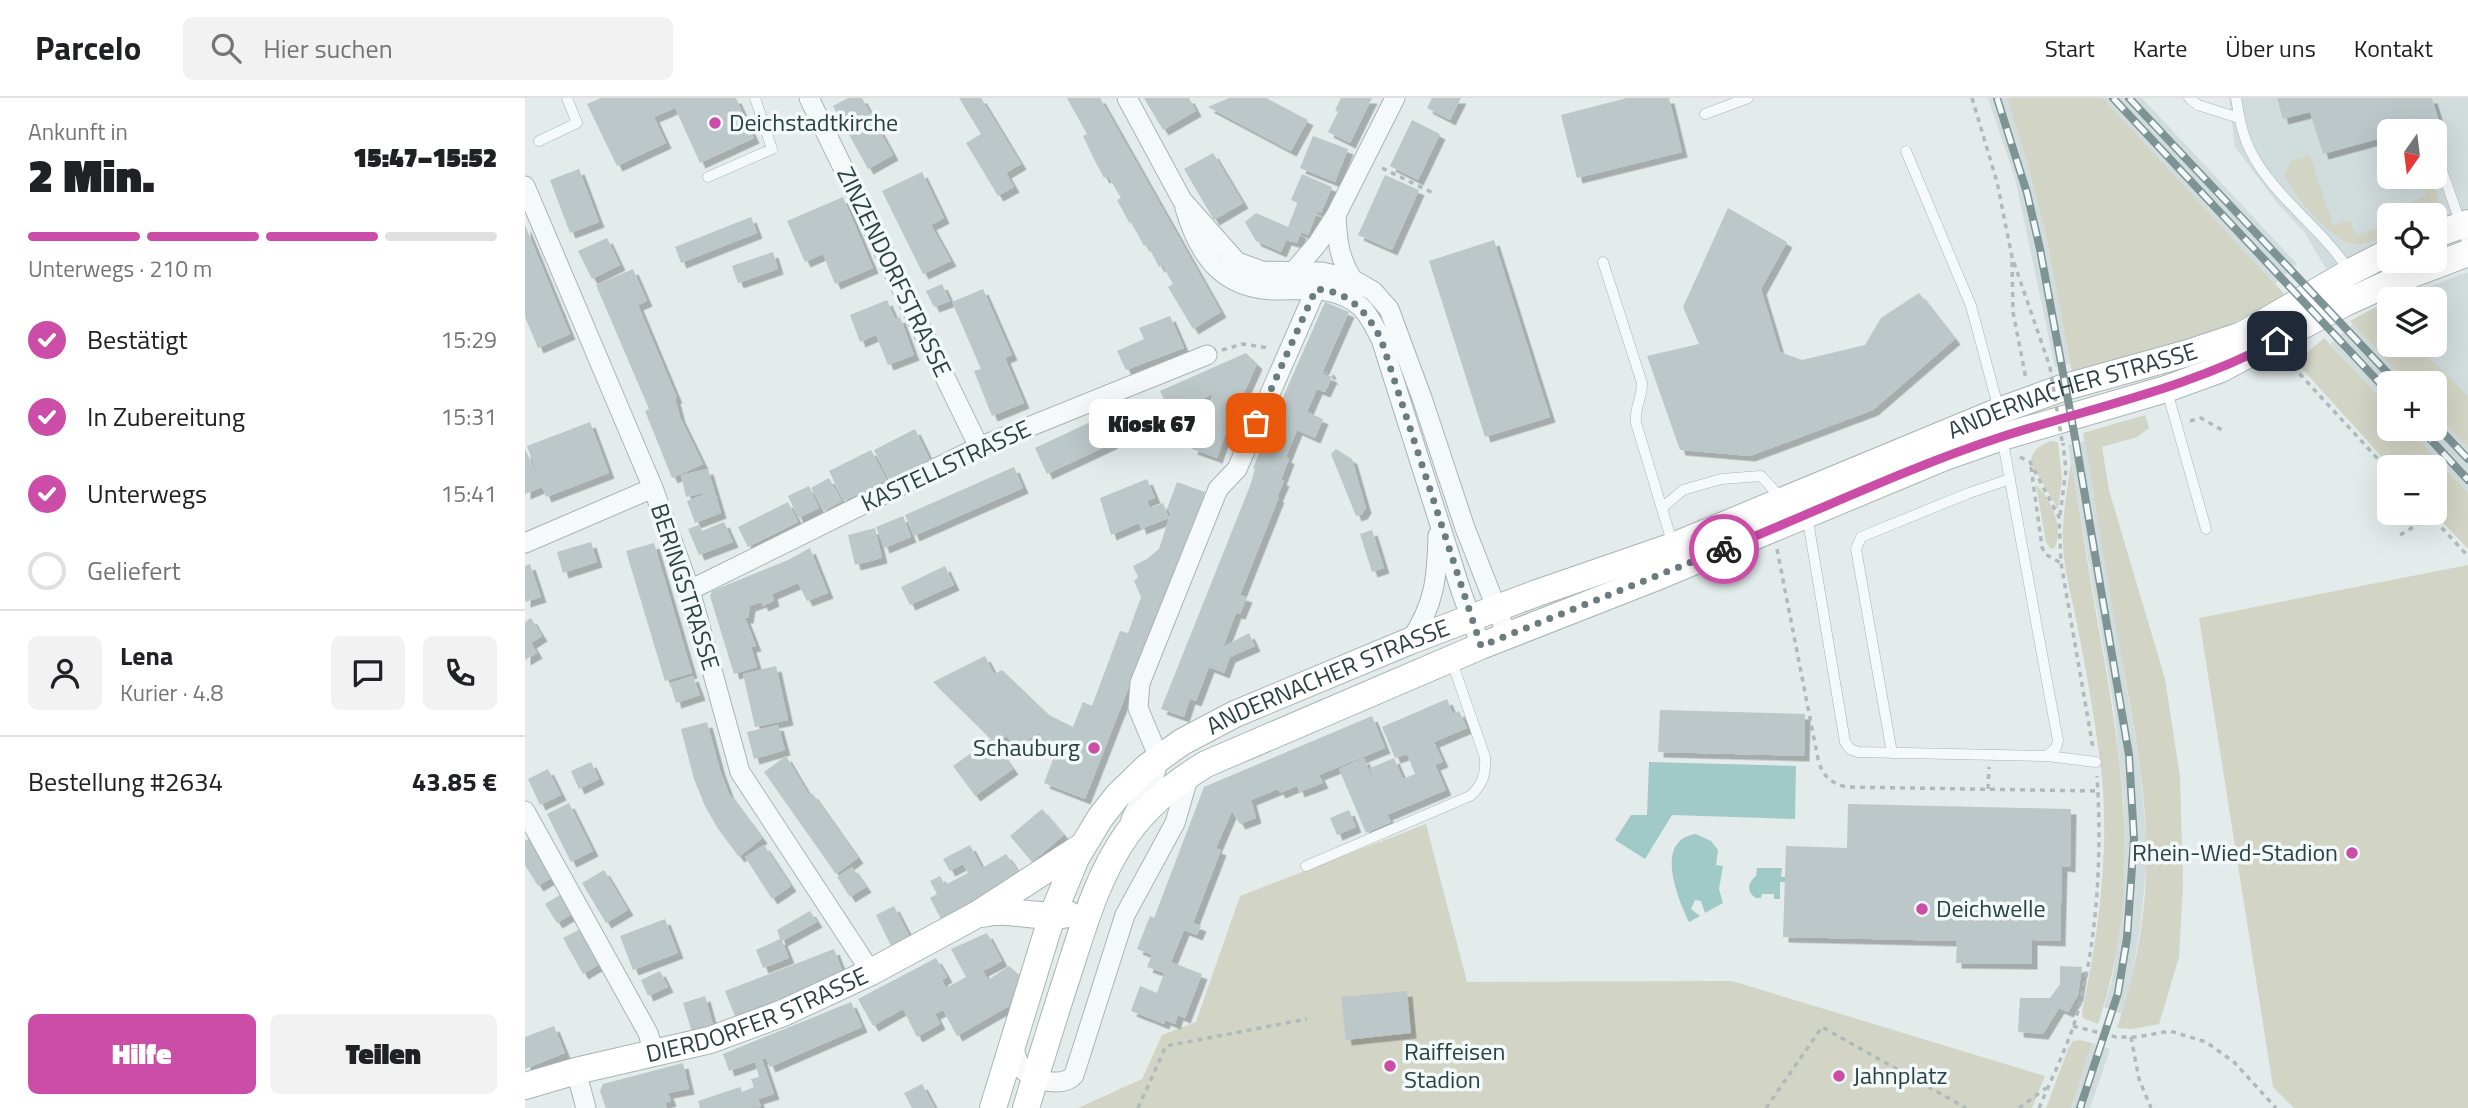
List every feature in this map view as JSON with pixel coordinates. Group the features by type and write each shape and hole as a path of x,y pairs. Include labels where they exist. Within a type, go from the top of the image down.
{"street":[{"name":"ZINZENDORFSTRASSE","path":"809,98 979,447"},
{"path":"1127,98 1182,200 1192,233 1206,257 1228,278 1244,286 1259,289 1324,285 1352,279"},
{"path":"1293,272 1318,243 1336,215 1395,98"},
{"name":"BERINGSTRASSE","path":"525,186 653,488 690,590 740,772 871,972"},
{"path":"1182,200 1237,262 1262,271 1293,272 1324,285 1361,307 1371,320 1381,339 1481,646"},
{"path":"1336,215 1337,239 1343,264 1352,279 1373,291 1389,309 1465,528 1507,635"},
{"path":"2447,233 2466,231"},
{"path":"1128,833 1132,815 1155,773 1159,758 1138,708 1140,683 1218,489 1237,469 1286,354 1324,285 1318,261 1318,243"},
{"name":"ANDERNACHER STRASSE","path":"993,1108 1052,916 1082,846 1109,806 1127,786 1159,758 1198,733 1235,714 1410,640 1673,546 1784,500 2001,424 2166,389 2221,369 2345,303 2468,253"},
{"name":"ANDERNACHER STRASSE","path":"1026,1108 1092,903 1111,861 1128,833 1158,800 1206,764 1451,658 1657,577 1945,457 2001,424 2030,400 2242,335 2377,258"},
{"name":"KASTELLSTRASSE","path":"690,590 979,447 1207,355"},
{"path":"525,543 653,488"},
{"path":"1410,640 1426,614 1434,594 1439,520"},
{"path":"1012,1042 1021,1068 1036,1077 1064,1083 1074,1074 1125,915 1175,823 1189,775"},
{"path":"525,811 648,1033 654,1053"},
{"name":"DIERDORFER STRASSE","path":"525,1086 576,1071 710,1041 743,1029 871,972 978,914 1082,846"},
{"name":"DIERDORFER STRASSE","path":"978,914 1011,911 1052,916 1073,913 1092,903"},
{"path":"576,1071 586,1108"}],"lane":[{"path":"539,141 577,123 568,98"},
{"path":"708,177 772,149 755,98"},
{"path":"1705,114 1748,98"},
{"path":"2189,98 2198,105 2239,118"},
{"path":"2236,98 2239,118 2250,150 2267,178 2328,241 2350,272"},
{"path":"1906,151 1971,306 2001,424 2058,741 2056,748 2046,756"},
{"path":"2447,182 2466,231"},
{"path":"1603,262 1642,383 1642,398 1634,410 1636,423 1673,546"},
{"path":"2166,389 2206,529"},
{"path":"1662,508 1683,490 1721,479 1761,476 1784,500"},
{"path":"1892,752 1856,549 1861,537 2010,479"},
{"path":"1807,514 1845,743 1850,749 1858,752 2046,756 2095,762"},
{"path":"1306,866 1470,796 1478,789 1486,769 1485,757 1451,658"}],"path":[{"path":"1972,98 1997,182 2012,257 2050,367 2066,470 2059,517 2061,563 2095,762 2098,808 2095,895 2086,971 2073,1027 2039,1108"},
{"path":"1363,160 1433,193"},
{"path":"2012,257 2013,312 2030,400"},
{"path":"2277,341 2288,362 2377,458"},
{"path":"1207,355 1243,344 1267,347 1286,354"},
{"path":"1323,372 1334,377 1337,385"},
{"path":"2192,421 2201,418 2223,430"},
{"path":"2020,456 2030,462 2059,517"},
{"path":"2030,462 2042,547 2045,554 2061,563"},
{"path":"2400,536 2415,525"},
{"path":"2440,525 2468,556"},
{"path":"1988,789 1989,755"},
{"path":"1137,1108 1166,1046 1307,1019"},
{"path":"1766,1108 1822,1027 1966,1108"},
{"path":"2073,1027 2116,1037 2170,1031 2206,1042 2234,1062 2276,1108"},
{"path":"2131,1037 2139,1079 2151,1108"},
{"path":"2019,1108 2048,1087"}],"shaded area":[{"path":"1988,98 2007,98 2046,235 2070,363 2055,367 2015,178"},
{"path":"2007,98 2103,98 2285,295 2220,330 2179,345 2072,373 2046,235"},
{"path":"2103,98 2142,98 2297,264 2275,284"},
{"path":"2229,98 2468,98 2468,215 2447,222 2447,203 2377,203 2377,246 2326,269 2305,233 2277,203 2235,147"},
{"path":"2310,156 2333,225 2350,221 2356,235 2377,229 2377,239 2352,244 2324,225 2288,183 2285,175 2291,161"},
{"path":"2424,189 2435,189 2438,203 2414,203 2413,201 2426,196"},
{"path":"2468,272 2468,396 2447,375 2447,371 2443,371 2429,357 2447,357 2447,287 2429,287"},
{"path":"2377,307 2377,350 2350,321"},
{"path":"2353,324 2377,350 2377,357 2384,357 2397,371 2377,371 2377,394 2330,344"},
{"path":"2324,338 2377,394 2377,441 2420,441 2433,455 2380,455 2296,362"},
{"path":"2384,357 2429,357 2443,371 2397,371"},
{"path":"2447,375 2468,396 2468,448 2447,426"},
{"path":"2145,415 2149,428 2137,437 2102,447 2109,490 2165,679 2180,777 2183,885 2179,957 2159,1024 2131,1029 2117,1028 2131,981 2144,908 2146,834 2142,779 2083,433"},
{"path":"2447,426 2468,448 2468,493 2447,470 2447,455 2433,455 2420,441 2447,441"},
{"path":"2052,441 2058,442 2062,479 2058,509 2031,463 2037,449"},
{"path":"2085,441 2140,766 2146,836 2146,870 2140,929 2131,982 2122,1014 2104,1007 2112,980 2120,927 2125,870 2124,802 2114,708 2068,445"},
{"path":"2071,462 2114,722 2124,822 2121,922 2112,973 2098,1024 2083,1018 2082,1013 2098,919 2104,855 2103,792 2090,692 2064,557 2063,521"},
{"path":"2447,470 2468,493 2468,549 2445,525"},
{"path":"2036,485 2047,498 2055,515 2058,533 2054,549 2046,542"},
{"name":"Rhein-Wied-Stadion","path":"2468,565 2468,1108 2294,1108 2273,1087 2199,618"},
{"path":"1426,824 1467,982 1732,981 2045,1076 2032,1108 1078,1108 1142,1079 1162,1035 1196,1022 1240,896"},
{"path":"2073,1041 2092,1043 2071,1108 2046,1108 2068,1049"},
{"path":"2092,1043 2110,1049 2090,1108 2071,1108"}],"water":[{"path":"1649,762 1796,766 1795,819 1672,815 1645,859 1615,840 1631,815 1647,815"},
{"path":"1696,834 1711,841 1718,850 1716,865 1723,866 1719,889 1723,903 1705,913 1701,901 1695,900 1691,909 1700,916 1689,922 1675,886 1672,858 1675,847 1683,839"},
{"path":"1757,868 1782,868 1781,877 1785,877 1785,882 1780,882 1780,899 1774,899 1774,894 1762,894 1761,898 1756,898 1751,893 1750,884 1756,876"}],"building":[{"path":"601,98 736,98 754,138 700,163 675,108 654,117 666,143 617,166 587,104"},
{"path":"848,98 862,98 893,155 868,169 833,106"},
{"path":"959,98 981,98 1021,164 1006,173 1014,187 998,196 966,143 981,134"},
{"path":"1067,98 1100,98 1221,312 1193,329 1168,287 1173,284 1162,264 1159,267 1147,244 1144,246 1117,200 1121,198 1108,176 1104,178 1083,136 1087,134"},
{"path":"1144,98 1189,98 1196,111 1163,130"},
{"path":"1229,98 1266,98 1308,120 1291,151 1208,107"},
{"path":"1341,98 1372,98 1350,143 1328,132 1338,112 1335,110"},
{"path":"1432,98 1461,98 1450,120 1427,108"},
{"path":"1627,98 1669,98 1682,152 1577,178 1561,115"},
{"path":"2277,98 2432,98 2438,119 2377,119 2377,139 2323,154 2310,112 2283,119"},
{"path":"1412,120 1440,134 1418,180 1390,166"},
{"path":"1313,136 1348,149 1335,182 1300,168"},
{"path":"1213,153 1243,203 1214,220 1184,169"},
{"path":"579,169 599,222 570,233 550,180"},
{"path":"922,172 944,218 931,225 951,261 923,274 882,191"},
{"path":"1302,174 1332,187 1321,213 1291,200"},
{"path":"1385,175 1419,190 1392,250 1358,235"},
{"path":"843,197 873,268 835,284 823,254 805,262 787,221"},
{"path":"1297,204 1317,212 1308,235 1291,228 1301,233 1297,243 1286,240 1281,252 1256,241 1245,222 1256,213 1288,227"},
{"path":"1728,208 1787,242 1761,289 1780,352 1802,360 1865,345 1881,318 1919,293 1955,339 1873,410 1750,456 1680,450 1647,356 1699,344 1683,307"},
{"path":"751,217 757,233 681,263 675,247"},
{"path":"525,225 570,334 538,348 525,317"},
{"path":"607,238 620,265 592,279 578,251"},
{"path":"1494,240 1550,417 1485,437 1429,261"},
{"path":"773,252 778,269 738,283 732,266"},
{"path":"633,269 647,301 638,305 677,398 680,417 703,464 672,478 645,411 649,409 596,285"},
{"path":"942,284 950,301 934,307 926,291"},
{"path":"983,289 1012,355 1005,358 1024,403 992,416 974,371 981,369 952,302"},
{"path":"887,300 895,319 900,317 914,355 888,365 876,335 860,342 850,315"},
{"path":"1325,302 1349,312 1322,373 1332,377 1325,392 1317,389 1307,412 1323,419 1315,438 1297,430 1286,457 1289,459 1281,480 1284,481 1279,497 1240,595 1247,597 1240,614 1236,613 1223,647 1249,633 1255,646 1230,657 1224,673 1209,667 1196,701 1190,699 1184,717 1161,709 1250,486 1255,469 1253,468"},
{"path":"1170,316 1184,348 1126,370 1117,351 1144,339 1139,328"},
{"path":"1246,353 1257,364 1238,406 1238,416 1229,424 1217,458 1192,449 1213,394 1171,413 1160,391"},
{"path":"1101,417 1113,443 1047,474 1035,448"},
{"path":"590,422 609,473 546,497 542,487 525,494 525,449 541,484 527,446"},
{"path":"915,429 931,462 890,482 874,450"},
{"path":"1336,449 1352,459 1366,508 1362,514 1356,516 1331,454"},
{"path":"871,450 887,480 844,501 829,471"},
{"path":"1014,467 1023,488 914,536 905,515"},
{"path":"708,469 721,513 695,523 687,501 713,491 686,497 681,475"},
{"path":"829,478 842,501 824,511 811,488"},
{"path":"1147,479 1155,498 1147,501 1150,508 1163,503 1169,518 1141,529 1139,523 1111,535 1100,498"},
{"path":"1177,482 1205,492 1205,507 1197,513 1182,560 1167,590 1085,799 1044,783 1057,749 1037,740 1041,731 1017,748 1006,736 998,744 933,682 985,656 994,674 1002,670 1049,715 1073,727 1083,702 1092,706 1120,631 1128,633 1141,597 1134,581 1138,577 1133,566 1159,549 1171,512 1167,509"},
{"path":"809,486 819,508 798,518 788,496"},
{"path":"788,502 798,522 748,547 738,527"},
{"path":"903,516 911,537 884,548 876,527"},
{"path":"724,522 733,542 699,555 688,529 699,525 702,531"},
{"path":"875,528 882,558 855,565 848,535"},
{"path":"1372,530 1384,568 1372,572 1360,534"},
{"path":"591,542 597,562 563,573 557,552"},
{"path":"654,543 692,673 665,681 626,551"},
{"path":"810,548 828,593 807,601 798,583 772,594 774,601 763,606 761,602 750,606 748,618 745,618 756,646 751,647 757,667 734,674 710,596 712,591 788,560"},
{"path":"530,564 541,597 525,602 525,566"},
{"path":"945,566 954,585 910,605 901,587"},
{"path":"531,618 542,636 531,643 537,653 525,660 525,622"},
{"path":"776,666 788,720 755,727 743,674"},
{"path":"693,676 700,695 676,703 670,683"},
{"path":"1447,699 1453,714 1459,711 1467,728 1434,742 1443,762 1435,765 1446,790 1387,815 1391,822 1366,833 1339,769 1364,758 1377,790 1370,768 1394,758 1403,779 1415,774 1407,754 1395,758 1382,727"},
{"path":"1660,710 1805,714 1804,756 1658,752"},
{"path":"1372,716 1385,748 1319,775 1323,783 1299,792 1297,786 1280,793 1278,789 1251,800 1256,818 1240,824 1232,811 1216,848 1221,850 1193,923 1201,926 1197,935 1184,930 1171,962 1202,974 1185,1018 1178,1015 1175,1024 1165,1020 1164,1024 1131,1011 1140,986 1157,993 1164,973 1147,967 1152,955 1137,949 1150,916 1154,918 1204,787"},
{"path":"707,722 729,794 762,838 739,857 705,806 694,779 681,729"},
{"path":"778,725 785,750 754,759 747,732"},
{"path":"991,739 1013,769 975,796 953,766"},
{"path":"786,756 809,795 812,793 858,858 836,874 764,772"},
{"path":"591,762 599,779 579,789 571,771"},
{"path":"548,769 561,795 540,805 528,779"},
{"path":"569,803 593,851 571,862 547,814"},
{"name":"Deichwelle","path":"1848,804 2071,809 2070,867 2062,866 2060,941 2032,940 2032,964 1956,963 1957,941 1783,937 1786,846 1847,848"},
{"path":"1042,809 1064,835 1032,862 1010,836"},
{"path":"1349,810 1356,827 1337,835 1330,818"},
{"path":"535,835 558,874 538,886 525,865 525,841"},
{"path":"764,845 791,886 772,899 745,857"},
{"path":"970,845 982,868 1006,854 1021,876 943,923 930,898 937,894 930,881 940,876 945,885 968,873 963,864 950,871 943,859"},
{"path":"852,867 866,887 850,897 837,877"},
{"path":"604,870 628,910 606,923 582,883"},
{"path":"565,892 577,911 557,923 545,904"},
{"path":"894,906 910,937 891,946 876,915"},
{"path":"810,911 817,922 782,941 789,958 763,968 756,950 780,939 777,930"},
{"path":"665,919 678,953 633,970 620,936"},
{"path":"586,926 605,961 583,974 563,938"},
{"path":"987,933 1002,961 983,971 988,980 1009,966 1019,975 1009,1006 957,1036 943,1010 935,1014 940,1024 917,1037 903,1009 873,1026 858,999 936,958 947,977 942,980 946,988 966,977 951,949"},
{"path":"834,949 844,975 735,1016 725,991"},
{"path":"2060,966 2082,967 2078,995 2068,1012 2059,1008 2043,1034 2018,1032 2020,998 2050,998 2060,984"},
{"path":"660,971 668,987 648,996 641,980"},
{"path":"1407,991 1411,1033 1346,1040 1341,997"},
{"path":"705,996 713,1025 692,1032 683,1003"},
{"path":"851,1002 862,1027 770,1067 766,1058 762,1059 774,1094 758,1099 761,1107 700,1108 698,1101 740,1087 742,1092 754,1087 751,1079 759,1077 755,1062 729,1071 723,1054"},
{"path":"554,1026 565,1053 525,1069 525,1037"},
{"path":"683,1063 689,1089 668,1093 671,1101 665,1103 667,1108 606,1108 600,1091 603,1084"},
{"path":"922,1084 935,1108 912,1108 904,1093"}],"railway":[{"path":"1997,98 2027,193 2040,249 2129,755 2134,839 2127,938 2118,993 2080,1108"},
{"path":"2113,98 2377,380"},
{"path":"2129,98 2386,371"},
{"path":"2447,437 2468,459"},
{"path":"2432,441 2468,480"}],"way so far":[{"path":"1256,423 1316,289 1335,292 1361,307 1381,339 1458,583 1481,646 1724,549"}],"place":[{"name":"Deichstadtkirche","path":"715,123"},
{"name":"Kiosk 67","path":"1256,423"},
{"name":"Schauburg","path":"1094,748"},
{"name":"Rhein-Wied-Stadion","path":"2352,853"},
{"name":"Deichwelle","path":"1922,909"},
{"name":"Raiffeisen Stadion","path":"1390,1066"},
{"name":"Jahnplatz","path":"1839,1076"}],"route":[{"path":"1724,549 1945,457 2002,437 2166,389 2221,369 2277,341"}]}
